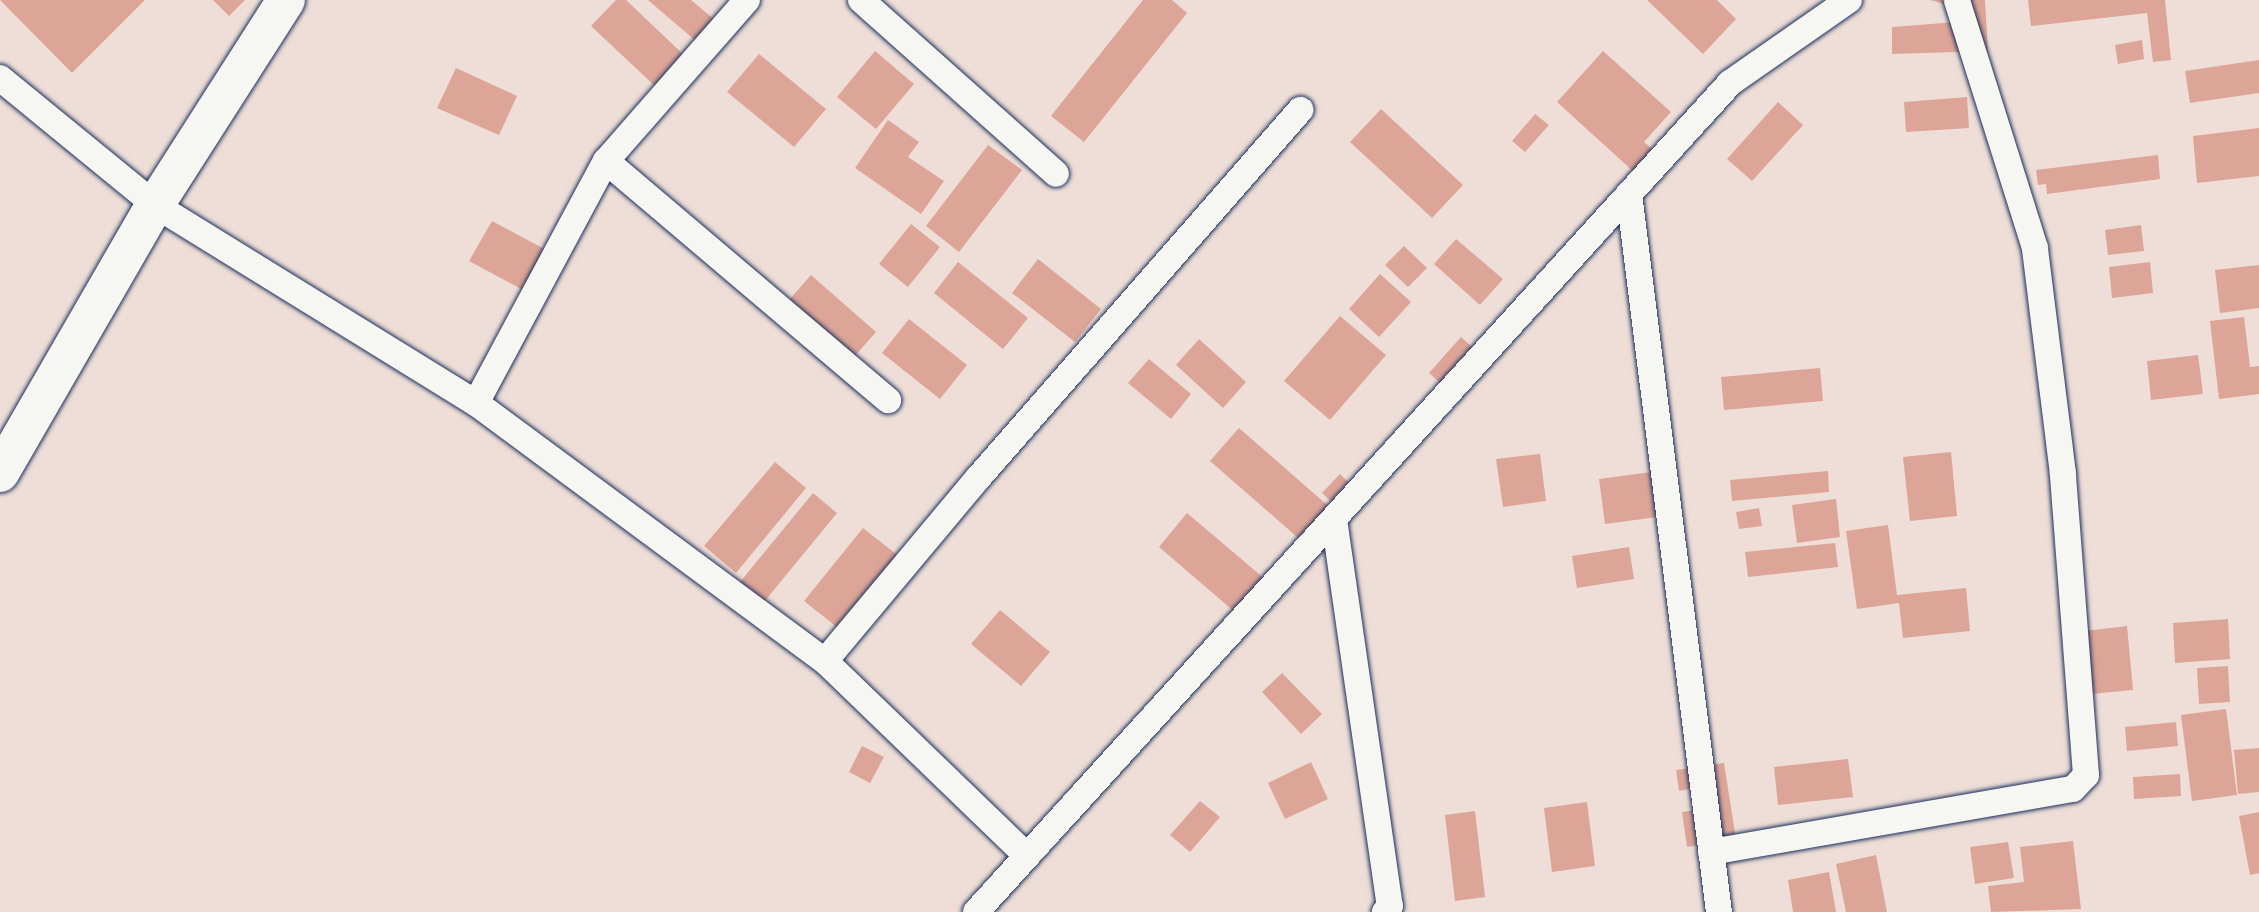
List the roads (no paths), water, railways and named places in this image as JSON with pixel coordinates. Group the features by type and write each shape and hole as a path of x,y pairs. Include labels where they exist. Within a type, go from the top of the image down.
{"street":[{"path":"0,473 155,205 286,0"},
{"path":"476,403 606,161 747,0"},
{"path":"861,0 1056,174"},
{"path":"976,912 1730,83 1849,0"},
{"path":"1711,852 2073,789 2086,775 2063,474 2035,248 1957,0"},
{"path":"0,78 155,205 476,403 825,661 1027,856"},
{"path":"825,661 979,477 1300,110"},
{"path":"606,161 888,400"},
{"path":"1629,194 1719,912"},
{"path":"1334,519 1390,906 1385,912"}]}
